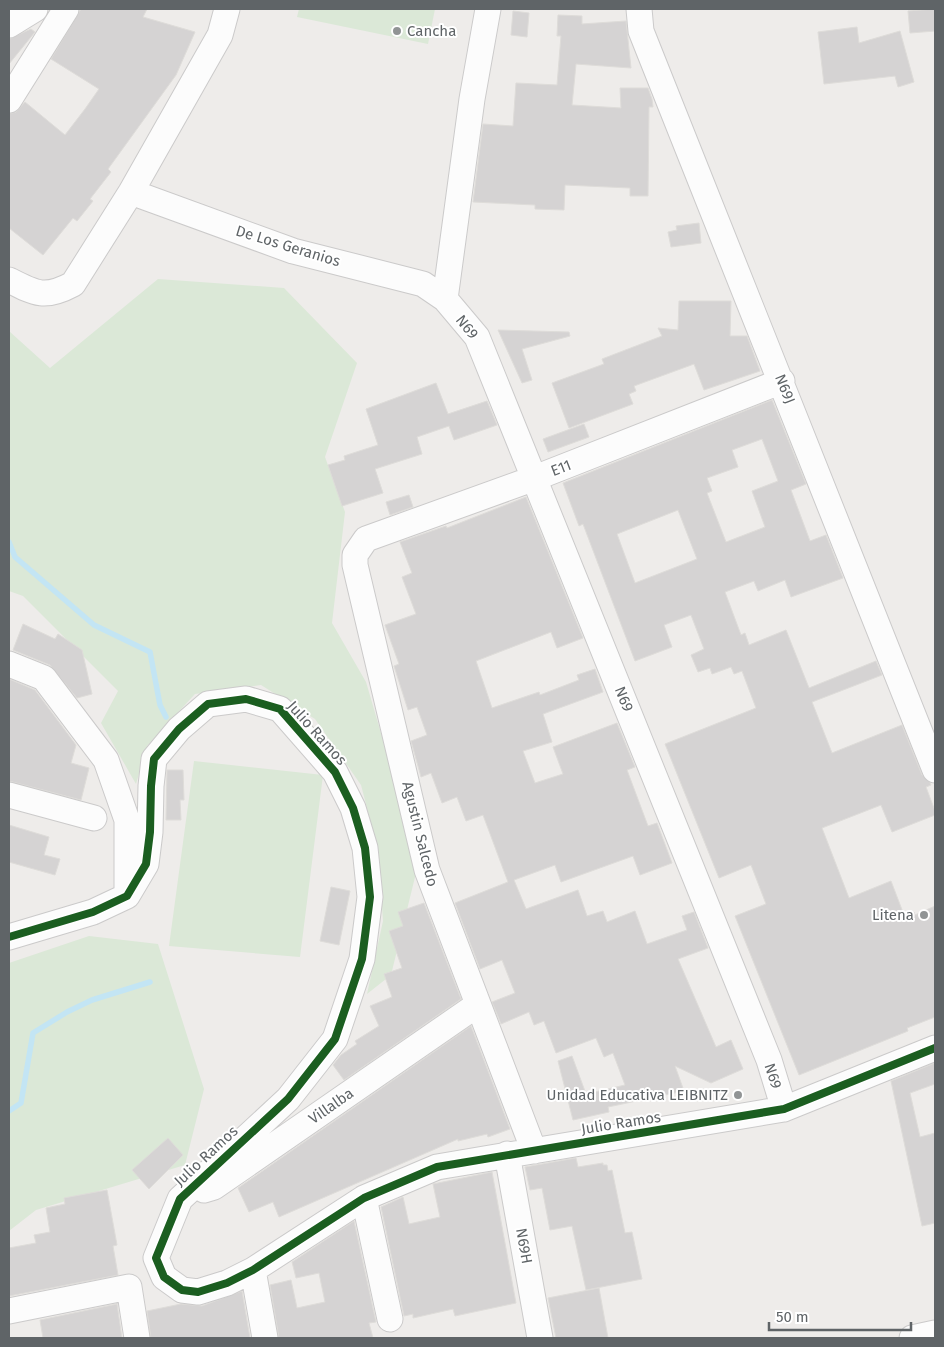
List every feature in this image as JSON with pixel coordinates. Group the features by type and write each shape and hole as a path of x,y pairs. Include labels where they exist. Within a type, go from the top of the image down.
{"street":[{"path":"9,25 35,9"},
{"path":"9,100 66,9"},
{"path":"9,280 37,294 58,292 73,284 131,192 220,35 228,9"},
{"path":"445,299 472,99 488,9"},
{"name":"N69J","path":"639,9 641,31 782,381 935,770"},
{"name":"De Los Geranios","path":"131,192 293,250 423,284 445,299"},
{"name":"N69","path":"445,299 477,337 769,1060 784,1109"},
{"name":"E11","path":"355,565 355,555 366,539 535,478 782,381"},
{"name":"Agustin Salcedo","path":"355,565 427,870 534,1151"},
{"path":"9,664 44,678 106,760 127,820 127,896 93,912 9,937"},
{"name":"Julio Ramos","path":"127,896 146,864 150,832 154,758 179,729 208,704 246,699 280,709 335,772 353,808 365,848 370,897 362,959 334,1040 288,1099 180,1199 156,1258 164,1278 182,1290 198,1292 227,1283 253,1270 364,1198 437,1167 784,1109 935,1048"},
{"path":"9,795 94,818"},
{"name":"Villalba","path":"180,1199 214,1186 478,1005"},
{"name":"N69H","path":"507,1154 540,1338"},
{"path":"364,1198 390,1319"},
{"path":"253,1270 265,1338"},
{"path":"9,1311 129,1287 164,1278"},
{"path":"129,1287 137,1338"},
{"path":"912,1338 935,1333"}],"green space":[{"name":"Cancha","path":"299,9 435,9 428,44 297,17"},
{"path":"158,279 284,288 357,363 325,457 345,512 332,623 366,682 383,740 416,873 391,975 367,994 383,921 378,850 361,785 315,719 261,685 195,694 147,746 136,784 101,723 118,691 23,596 9,591 9,331 50,368"},
{"path":"194,761 323,775 300,957 169,946"},
{"path":"89,936 158,944 204,1089 185,1165 36,1210 9,1231 9,963"}],"building":[{"path":"81,9 147,9 143,17 195,32 176,75 108,169 111,172 90,199 93,201 77,221 73,218 43,255 9,228 9,114 16,112 25,102 65,135 99,89 51,59"},
{"path":"935,9 935,31 910,33 908,11"},
{"path":"513,11 529,13 527,37 511,35"},
{"path":"558,15 582,16 582,24 626,21 631,68 576,64 572,105 621,108 620,88 648,88 653,107 649,107 648,196 630,196 630,188 565,185 564,210 535,209 535,205 473,202 483,124 513,126 516,83 557,85 561,36 557,36"},
{"path":"857,27 859,43 900,31 914,82 898,87 895,76 824,84 818,32"},
{"path":"31,29 35,32 9,64 9,39"},
{"path":"699,223 701,243 671,247 668,232 677,230 676,226"},
{"path":"679,301 731,301 730,336 747,336 760,371 704,390 694,364 634,386 636,391 629,394 633,404 569,428 552,383 604,364 602,359 662,336 658,328 678,330"},
{"path":"498,330 569,332 570,336 522,349 532,380 522,383"},
{"path":"436,383 448,414 487,401 497,425 454,440 449,426 417,437 422,454 375,469 383,493 342,506 328,465 345,460 344,456 378,445 366,409"},
{"path":"772,400 806,484 791,490 810,541 826,535 843,578 791,597 785,580 758,591 754,581 725,592 741,635 745,633 749,645 786,630 809,688 876,661 882,675 812,702 832,753 902,725 922,775 931,785 926,787 935,815 892,832 881,805 822,828 849,898 891,881 904,915 914,912 915,915 935,906 935,1017 907,1028 908,1031 799,1075 735,916 766,904 751,865 719,878 665,744 756,708 742,671 734,674 731,667 712,674 710,668 698,672 691,655 704,649 691,615 664,625 672,647 635,661 583,524 579,526 563,483","holes":["762,439 778,481 752,491 765,527 726,542 707,493 712,491 707,478 738,467 732,450","678,510 697,559 635,583 617,534"]},
{"path":"584,424 589,437 548,452 543,439"},
{"path":"409,495 413,507 390,515 386,502"},
{"path":"526,497 583,638 557,648 551,632 476,661 492,708 539,692 540,695 579,680 577,675 595,669 603,692 543,714 552,742 523,751 535,783 563,774 553,747 617,723 635,767 627,770 648,826 657,823 672,863 640,875 633,856 561,882 555,865 514,880 526,909 578,890 587,916 603,911 607,922 635,911 647,944 687,930 682,916 694,912 708,948 678,959 716,1047 731,1040 743,1069 711,1083 675,1066 684,1091 608,1107 609,1112 573,1120 558,1061 572,1056 586,1094 625,1085 613,1053 604,1057 596,1038 556,1053 544,1021 534,1025 529,1012 501,1024 492,1002 515,993 502,960 480,969 455,903 508,882 483,815 466,821 457,797 442,803 431,773 421,777 411,741 427,735 417,707 408,710 394,666 399,664 385,625 416,614 402,577 412,573 400,542 446,526 447,528"},
{"path":"23,624 55,639 58,634 82,650 92,694 77,698 50,665 13,650"},
{"path":"9,679 35,690 76,745 71,763 89,768 81,800 9,781"},
{"path":"167,770 183,770 184,800 180,800 181,820 166,820"},
{"path":"9,825 49,837 44,855 60,859 55,875 9,862"},
{"path":"331,887 350,891 339,945 320,941"},
{"path":"424,903 461,999 344,1080 333,1065 341,1055 357,1044 355,1041 379,1026 370,1006 392,997 384,974 402,968 389,931 403,926 398,912"},
{"path":"471,1026 510,1129 488,1137 487,1134 458,1141 458,1139 279,1217 273,1202 249,1212 238,1188"},
{"path":"935,1063 935,1084 910,1093 920,1137 935,1133 935,1223 922,1226 891,1081"},
{"path":"168,1138 183,1155 149,1189 132,1170"},
{"path":"576,1158 578,1167 603,1163 603,1165 607,1165 608,1171 612,1170 625,1233 632,1232 642,1279 586,1290 572,1226 550,1230 542,1188 530,1190 525,1167"},
{"path":"492,1172 516,1303 455,1316 453,1309 413,1318 413,1314 404,1316 381,1207 403,1197 409,1224 440,1217 433,1184"},
{"path":"107,1190 117,1245 113,1246 118,1275 9,1296 9,1248 36,1243 34,1235 50,1232 46,1208 65,1204 64,1198"},
{"path":"354,1221 376,1322 369,1323 373,1338 279,1338 270,1285 291,1280 297,1308 325,1302 319,1273 296,1278 292,1262"},
{"path":"599,1288 608,1338 556,1338 548,1298"},
{"path":"242,1291 250,1338 151,1338 147,1311 181,1304 202,1306"},
{"path":"117,1304 122,1338 43,1338 40,1320"}],"waterway":[{"path":"9,542 15,557 94,625 150,652 160,705 166,717"},
{"path":"9,1111 21,1103 33,1033 67,1012 92,1000 150,982"}],"cycle path":[{"path":"9,937 93,912 127,896 146,864 150,832 151,786 154,759 179,729 208,704 246,699 280,709 335,772 353,808 365,848 370,897 362,959 335,1039 288,1099 180,1199 156,1258 164,1277 182,1290 198,1292 227,1283 253,1270 364,1198 437,1167 784,1109 935,1048"}],"place":[{"name":"Cancha","path":"397,31"},
{"name":"Litena","path":"924,915"},
{"name":"Unidad Educativa LEIBNITZ","path":"738,1095"}]}
